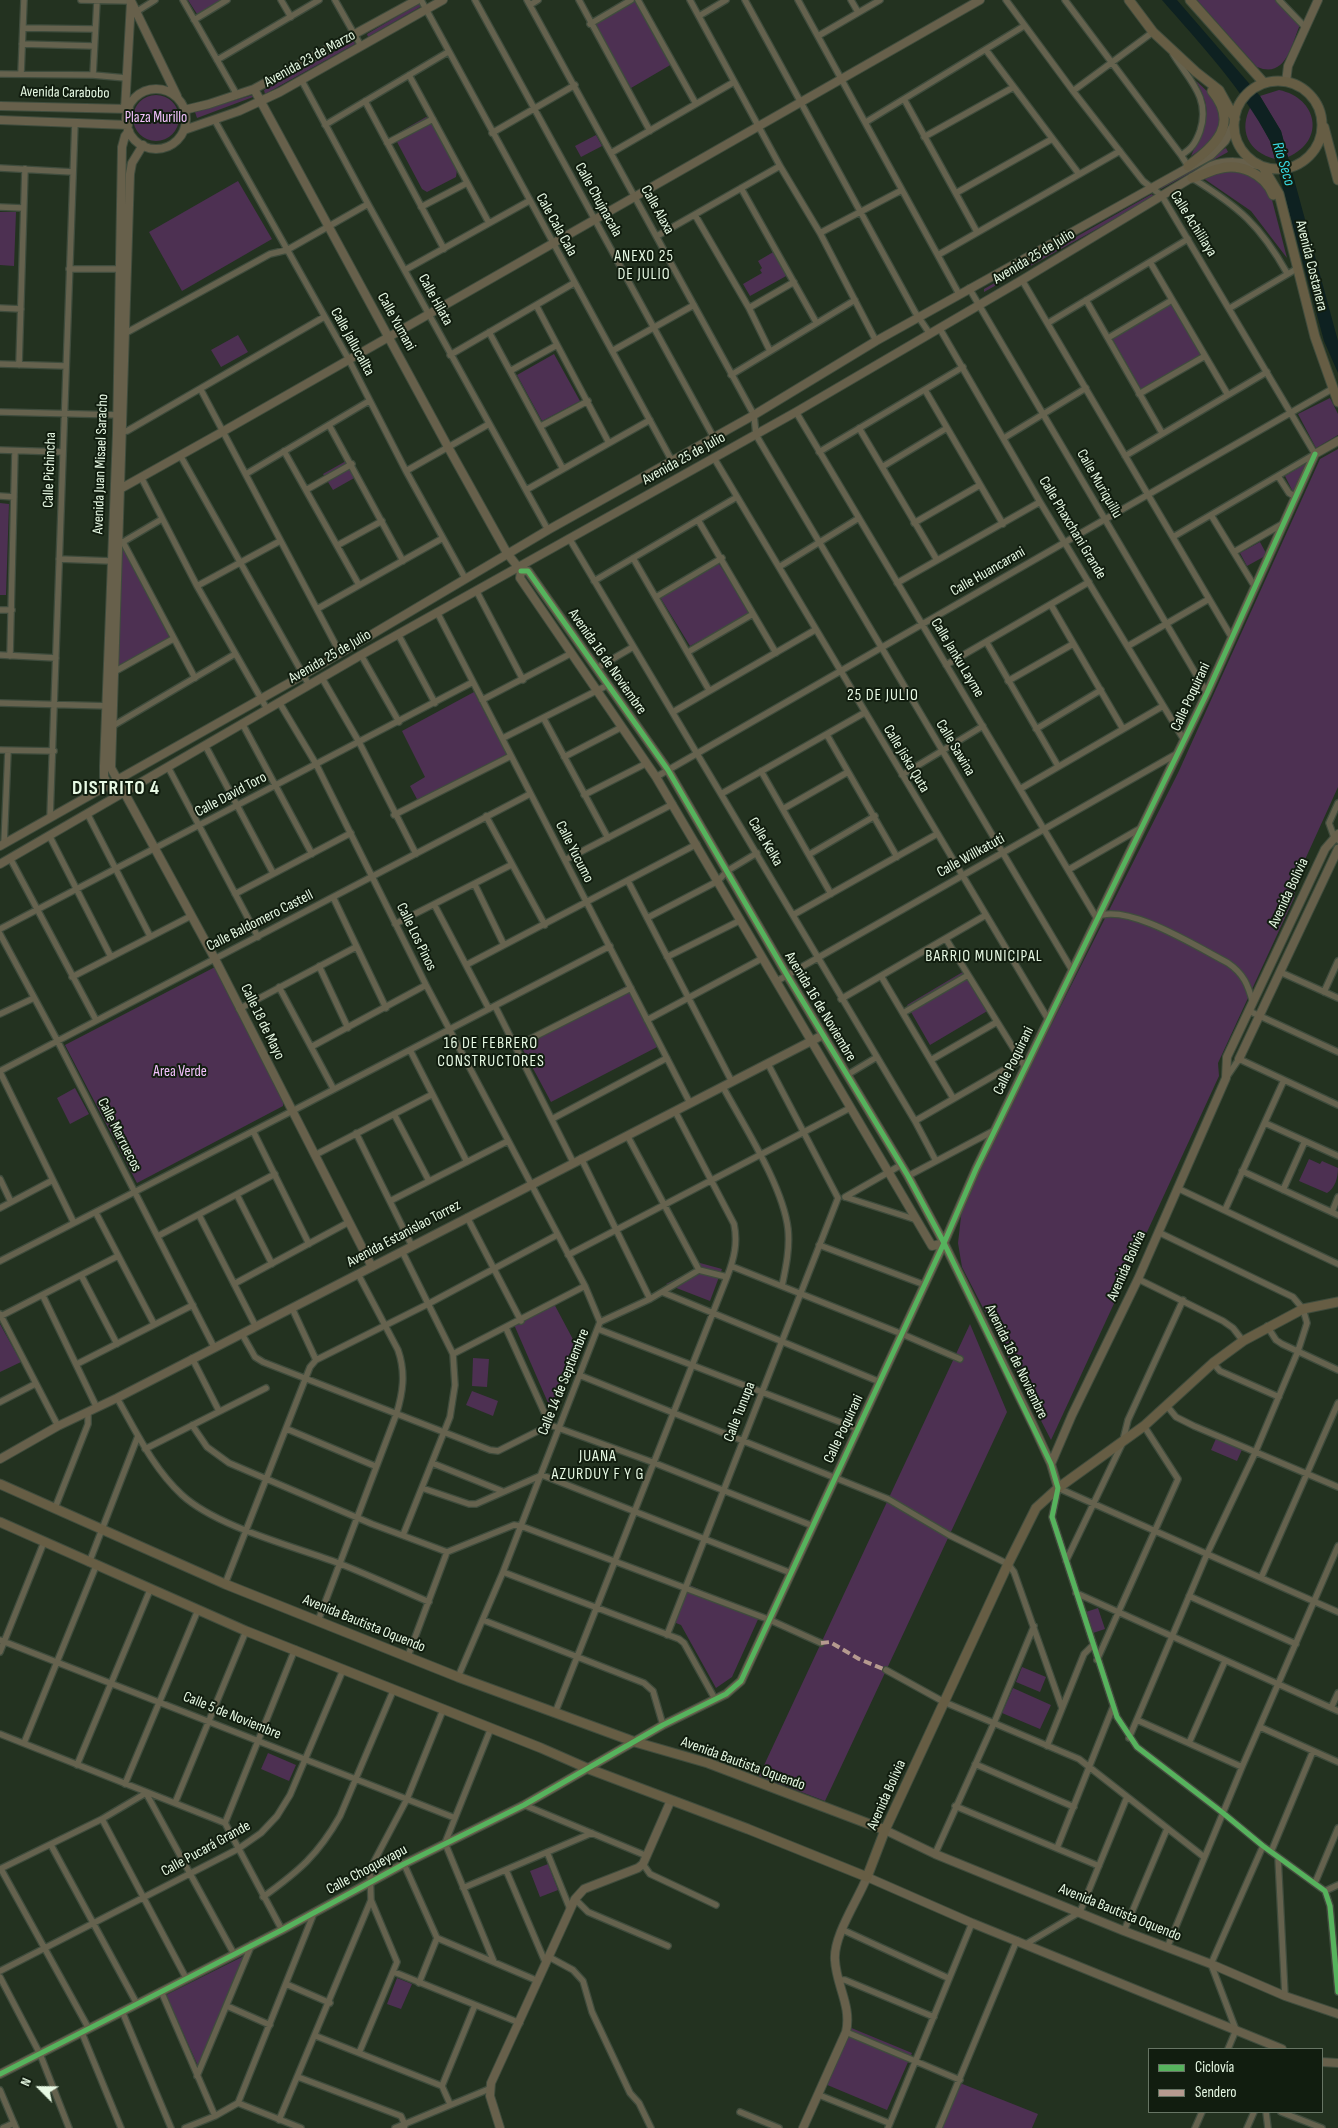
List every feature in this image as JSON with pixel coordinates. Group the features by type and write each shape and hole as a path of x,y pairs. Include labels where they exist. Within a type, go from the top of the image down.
{"main road":[{"path":"1128,0 1152,32 1219,90 1234,122 1240,148 1260,166 1278,170 1293,167 1309,157 1315,150 1322,131 1322,122"},
{"path":"1190,0 1264,83"},
{"path":"1188,166 1214,145 1224,129 1225,120 1225,112 1218,98 1196,72"},
{"path":"1234,122 1244,98 1264,83 1286,82 1302,88 1310,94 1320,112 1338,180"},
{"name":"Avenida Costanera","path":"1260,166 1279,194 1315,337 1338,402"},
{"path":"1192,178 1226,167 1238,167 1261,178 1270,189 1290,251 1298,268"},
{"name":"Avenida Bolivia","path":"867,1877 885,1830 1008,1564 1036,1508 1058,1488 1122,1444 1167,1406 1213,1363 1243,1341 1267,1326 1303,1309 1338,1302"},
{"name":"Avenida Bautista Oquendo","path":"0,1484 225,1584 458,1677 636,1742 708,1763 885,1830"},
{"path":"0,1522 246,1631 295,1649 589,1769 867,1877"}],"street":[{"path":"21,74 24,0"},
{"path":"81,0 131,1"},
{"path":"93,75 97,0"},
{"path":"136,12 155,0"},
{"path":"183,0 236,95"},
{"path":"194,20 227,0"},
{"path":"281,0 291,17"},
{"path":"217,60 319,0"},
{"path":"335,0 361,46"},
{"name":"Avenida 23 de Marzo","path":"184,110 254,89 417,0"},
{"name":"Cale Cala Cala","path":"421,0 672,461"},
{"name":"Avenida 23 de Marzo","path":"184,130 260,102 443,0"},
{"name":"Calle Chujnacala","path":"475,0 714,438"},
{"path":"528,2 538,0"},
{"path":"579,0 590,24 630,92 650,131"},
{"path":"590,24 631,0"},
{"path":"638,0 696,104"},
{"path":"690,0 734,82 760,125 780,166 820,233 876,341"},
{"path":"699,16 726,0"},
{"path":"745,0 799,102 930,334"},
{"path":"798,0 959,294"},
{"path":"851,0 858,12"},
{"path":"818,36 880,0"},
{"path":"117,490 980,0"},
{"name":"Calle Achililaya","path":"1006,0 1120,151 1151,188 1162,196 1292,412 1315,454"},
{"path":"1065,0 1188,166"},
{"path":"1279,0 1305,27"},
{"path":"1286,82 1288,66 1318,0"},
{"path":"131,1 184,110 186,120 184,130 168,146 156,148 143,145 135,139 128,128 126,78 131,1"},
{"name":"Calle Alaxa","path":"528,2 754,415 756,435"},
{"path":"866,122 1024,26"},
{"path":"23,28 94,29"},
{"path":"1073,91 1152,32"},
{"path":"22,44 94,46"},
{"path":"1168,46 1201,97 1204,109 1203,123 1197,139 1191,149 1181,155"},
{"path":"986,50 1012,88 1079,174"},
{"path":"325,125 448,52"},
{"path":"0,74 93,75 126,78"},
{"path":"409,74 489,223"},
{"name":"Calle Hilata","path":"302,80 450,355 548,530"},
{"path":"611,154 734,82"},
{"path":"492,133 575,85"},
{"path":"924,137 1012,88"},
{"path":"127,109 138,96 155,89 168,91 180,101"},
{"name":"Calle Yumani","path":"254,89 507,554 519,569"},
{"path":"904,98 977,232"},
{"path":"364,101 444,248"},
{"name":"Avenida Carabobo","path":"0,106 127,109"},
{"name":"Calle Jallucallta","path":"214,119 348,358 406,471 465,578"},
{"path":"387,143 433,119"},
{"name":"Avenida Carabobo","path":"0,120 75,122 128,128"},
{"name":"Calle Pichincha","path":"50,818 54,751 75,122"},
{"name":"Avenida 25 de Julio","path":"2,845 303,675 548,530 754,415 876,341 1218,149 1234,122"},
{"name":"Avenida Juan Misael Saracho","path":"124,269 122,147 128,128"},
{"path":"956,193 1052,139"},
{"name":"Avenida Juan Misael Saracho","path":"115,797 104,773 109,706 111,561 120,432 124,269 130,168 143,145"},
{"path":"938,255 1120,151"},
{"name":"Avenida 25 de Julio","path":"0,864 361,655 476,590 519,569 569,538 796,412 1192,178 1221,162 1260,166"},
{"path":"657,236 780,166"},
{"path":"0,168 73,172"},
{"path":"19,365 25,169"},
{"path":"1192,178 1239,209 1274,250 1287,273"},
{"path":"422,207 467,182"},
{"path":"741,188 816,322"},
{"path":"820,233 902,190"},
{"path":"405,270 529,201"},
{"path":"122,334 270,254 287,250 368,204"},
{"path":"0,207 23,208"},
{"path":"695,215 749,308 770,351"},
{"path":"1048,323 1188,239"},
{"path":"1150,262 1228,395"},
{"path":"1230,308 1298,268"},
{"path":"70,269 124,269"},
{"path":"1022,280 1232,638"},
{"path":"749,308 794,282"},
{"path":"450,355 574,283"},
{"name":"Calle Muriquillu","path":"969,288 1207,693"},
{"path":"731,375 855,300"},
{"path":"1086,300 1162,433"},
{"path":"1108,338 1172,300"},
{"path":"536,305 609,443"},
{"path":"612,351 694,305"},
{"path":"0,308 21,309"},
{"path":"120,432 201,390 324,316"},
{"name":"Calle Phaxchani Grande","path":"940,328 1064,543 1184,740"},
{"path":"489,332 563,469"},
{"path":"510,371 557,345"},
{"path":"1139,394 1205,356"},
{"path":"0,364 66,366"},
{"path":"819,452 964,367"},
{"path":"1125,456 1267,372"},
{"path":"1004,438 1086,388"},
{"name":"Calle Huancarani","path":"656,777 1332,389"},
{"path":"201,390 340,653"},
{"path":"925,390 1002,524"},
{"path":"246,474 369,401"},
{"path":"541,426 588,402"},
{"path":"0,412 120,415"},
{"name":"Calle Janku Layme","path":"796,412 1096,917"},
{"path":"526,490 650,420"},
{"path":"406,471 489,424"},
{"path":"330,425 403,561"},
{"path":"859,428 937,560"},
{"path":"882,467 948,428"},
{"name":"Calle Sawina","path":"756,435 1001,853 1072,970"},
{"path":"1173,537 1338,441"},
{"path":"0,450 63,452"},
{"path":"10,656 15,451"},
{"path":"284,451 359,584"},
{"name":"Calle Poquirani","path":"741,1682 880,1382 899,1333 925,1285 1023,1064 1048,1019 1096,917 1207,693 1315,454"},
{"path":"180,455 309,685"},
{"name":"Calle Jiska Quta","path":"714,458 864,713 1048,1019"},
{"path":"306,490 352,464"},
{"path":"1278,476 1289,493 1296,497"},
{"path":"141,477 197,586 267,709"},
{"path":"914,523 980,485"},
{"name":"Avenida Juan Misael Saracho","path":"109,706 114,672 121,541 117,490"},
{"path":"0,496 14,497"},
{"path":"594,581 737,497"},
{"path":"897,582 1040,502"},
{"path":"1211,515 1255,586"},
{"path":"779,567 859,518"},
{"path":"162,519 121,541 172,639 195,678"},
{"path":"338,545 382,520"},
{"path":"698,520 776,653"},
{"path":"1234,552 1284,523"},
{"path":"317,609 443,538"},
{"name":"Calle Kelka","path":"569,538 915,1121 936,1161"},
{"path":"197,586 280,541"},
{"path":"633,558 709,690"},
{"path":"656,597 722,558"},
{"path":"59,559 111,561"},
{"name":"Avenida 16 de Noviembre","path":"944,1243 932,1246 673,804 520,578 519,569 528,571 668,770 787,975 908,1176 944,1243 1051,1464 1058,1488"},
{"path":"946,666 1089,582"},
{"path":"476,590 523,680"},
{"path":"1128,646 1209,599"},
{"path":"1051,605 1123,729"},
{"path":"0,610 12,610"},
{"name":"Calle Yucumo","path":"437,612 690,1103"},
{"path":"688,652 754,614"},
{"path":"673,712 815,630"},
{"path":"398,634 435,703"},
{"path":"114,672 172,639"},
{"path":"986,643 1058,766"},
{"path":"1008,681 1073,644"},
{"path":"597,668 633,647"},
{"path":"108,728 235,654"},
{"path":"482,700 570,654"},
{"path":"0,655 56,658"},
{"path":"361,655 398,722"},
{"path":"322,678 359,742 394,815 416,854"},
{"name":"Calle David Toro","path":"0,929 473,682"},
{"path":"503,738 544,719 608,685"},
{"path":"1036,729 1101,690"},
{"name":"Calle Los Pinos","path":"279,702 316,764 426,985 530,1184"},
{"path":"0,703 109,706"},
{"path":"1020,788 1163,706"},
{"path":"721,794 864,713"},
{"path":"544,719 608,838"},
{"path":"242,723 312,854"},
{"path":"902,775 982,726"},
{"path":"564,757 622,727"},
{"name":"Avenida Juan Misael Saracho","path":"108,728 111,764 116,780 124,792"},
{"path":"827,734 897,857"},
{"path":"205,745 273,873"},
{"path":"0,750 54,751"},
{"path":"2,845 3,798 8,750"},
{"name":"Calle Willkatuti","path":"777,981 1178,753"},
{"path":"394,815 511,756"},
{"path":"584,796 647,763"},
{"path":"168,767 258,937"},
{"path":"761,771 810,854 831,894"},
{"path":"783,809 848,772"},
{"name":"Calle 18 de Mayo","path":"124,792 156,847 215,958 290,1111 315,1155 372,1267"},
{"name":"Calle Baldomero Castell","path":"0,1071 530,794"},
{"path":"1337,837 1329,823 1338,803"},
{"path":"564,860 673,804"},
{"path":"87,813 150,936"},
{"path":"486,816 545,925"},
{"path":"810,854 875,816"},
{"path":"1068,870 1141,828"},
{"path":"235,894 351,833"},
{"path":"793,915 937,834"},
{"path":"49,835 111,957"},
{"name":"Avenida Bolivia","path":"1226,1078 1227,1057 1326,848 1337,837"},
{"path":"466,965 697,844"},
{"name":"Avenida Bolivia","path":"1051,1464 1072,1415 1138,1279 1226,1078 1239,1059 1338,849"},
{"path":"647,918 718,881 727,871 757,853"},
{"path":"10,858 96,1020"},
{"path":"396,924 435,906 511,865"},
{"path":"628,881 732,1082"},
{"path":"475,885 504,945"},
{"path":"333,897 386,1008"},
{"path":"435,906 466,965 516,1046 552,1118 617,1230 650,1299"},
{"path":"1096,917 1104,913 1137,917 1228,963 1240,971 1247,982 1251,1007 1259,1015 1338,1052"},
{"path":"842,999 986,915"},
{"path":"72,977 191,916"},
{"path":"667,957 741,920"},
{"name":"Calle Marruecos","path":"0,934 57,1040 214,1347"},
{"path":"915,1121 953,1098 1023,1064 946,939"},
{"path":"0,1261 135,1193 333,1088 450,1031 610,946"},
{"path":"240,1009 356,947"},
{"path":"647,1020 763,958"},
{"path":"1324,992 1338,961"},
{"path":"319,966 348,1028"},
{"path":"1280,972 1338,998"},
{"path":"903,1013 968,975"},
{"path":"881,976 953,1098"},
{"path":"311,1047 426,985"},
{"path":"280,987 333,1088"},
{"path":"516,1046 630,988"},
{"path":"0,1014 34,998"},
{"path":"931,1060 997,1022"},
{"name":"Avenida Estanislao Torrez","path":"0,1459 58,1426 88,1413 823,1035"},
{"path":"410,1050 431,1095 467,1162"},
{"path":"847,1075 877,1057"},
{"path":"552,1118 667,1058"},
{"path":"1239,1059 1338,1105"},
{"path":"768,1064 838,1198 845,1197 901,1165"},
{"path":"0,1071 74,1223"},
{"path":"1224,1210 1284,1080"},
{"path":"723,1087 782,1201 786,1216 787,1254 782,1286"},
{"path":"315,1155 431,1095"},
{"path":"568,1255 850,1108"},
{"path":"555,1713 594,1608 727,1277 737,1238 736,1231 712,1179 675,1111"},
{"path":"394,1114 430,1181"},
{"path":"1265,1123 1338,1156"},
{"path":"908,1176 995,1130"},
{"path":"253,1131 309,1244"},
{"path":"356,1133 412,1246"},
{"path":"627,1135 699,1270"},
{"path":"390,1201 508,1141"},
{"path":"1283,1190 1305,1141"},
{"path":"1242,1171 1338,1215"},
{"path":"158,1236 275,1174"},
{"path":"0,1179 11,1202"},
{"path":"0,1208 53,1180"},
{"name":"Calle 14 de Septiembre","path":"458,1677 542,1475 558,1427 599,1325 585,1286 530,1184"},
{"path":"1178,1188 1338,1264"},
{"path":"237,1195 272,1264"},
{"path":"845,1197 918,1220"},
{"path":"1332,1212 1338,1197"},
{"name":"Calle Tunupa","path":"667,1635 838,1198"},
{"path":"96,1213 154,1324"},
{"path":"199,1215 256,1326"},
{"path":"467,1217 521,1321"},
{"path":"234,1284 349,1222"},
{"path":"1130,1738 1207,1554 1255,1453 1298,1351 1307,1323 1303,1309 1298,1301 1285,1293 1158,1232"},
{"path":"225,1584 306,1379 316,1360 384,1324 428,1304 557,1235"},
{"path":"819,1245 925,1285"},
{"path":"402,1250 453,1354 455,1385 450,1417 403,1535"},
{"path":"58,1426 1,1315 43,1296 118,1256"},
{"path":"731,1266 960,1359"},
{"path":"599,1325 650,1299 699,1270 727,1277"},
{"path":"318,1621 356,1516 396,1415 403,1391 402,1361 358,1274"},
{"path":"81,1275 117,1344"},
{"path":"1138,1279 1223,1320 1243,1341"},
{"path":"453,1354 521,1321 585,1286"},
{"path":"662,1292 780,1343 880,1382"},
{"path":"43,1296 97,1408"},
{"path":"1066,1561 1092,1503 1122,1444 1128,1420 1183,1300"},
{"path":"77,1364 193,1305"},
{"path":"292,1308 316,1360"},
{"path":"599,1325 691,1365 858,1429"},
{"path":"1267,1326 1276,1340 1338,1370"},
{"path":"506,1328 550,1425"},
{"path":"242,1334 258,1360 396,1415 498,1451 550,1425 652,1462 813,1526"},
{"path":"192,1358 219,1411"},
{"path":"1213,1363 1220,1371 1278,1397"},
{"path":"579,1374 888,1499 949,1534 1008,1564 1014,1572 1062,1708"},
{"path":"0,1402 35,1384"},
{"path":"145,1449 266,1388"},
{"path":"117,1398 154,1465 184,1497 224,1522 339,1563 429,1602"},
{"path":"1261,1578 1338,1403"},
{"path":"1167,1406 1176,1417 1255,1453 1338,1487"},
{"path":"55,1508 88,1424 88,1413"},
{"path":"192,1425 207,1447 230,1463 447,1552 514,1525 521,1526 770,1620 820,1643"},
{"path":"1097,1660 1120,1613 1153,1532 1178,1479 1144,1426"},
{"path":"287,1429 375,1466"},
{"path":"24,1743 138,1436"},
{"path":"432,1463 502,1491"},
{"path":"422,1488 470,1504 476,1504 542,1475 792,1572"},
{"path":"1338,1612 1153,1532 1058,1488 1052,1517 1113,1707 1130,1738 1137,1747 1223,1812 1263,1846 1325,1891 1330,1906 1338,1992"},
{"path":"0,1652 2,1641 44,1542"},
{"path":"1167,1948 1242,1767 1338,1546"},
{"path":"408,1656 447,1552"},
{"path":"503,1572 684,1643 715,1699"},
{"path":"77,1765 150,1590"},
{"path":"1076,1593 1171,1638 1338,1712"},
{"path":"1189,1596 1296,1644"},
{"path":"125,1784 198,1610"},
{"path":"483,1620 650,1687 656,1697 663,1725"},
{"path":"934,1854 994,1723 1034,1626"},
{"path":"176,1803 246,1631"},
{"name":"Calle 5 de Noviembre","path":"2,1641 160,1701 455,1818"},
{"path":"1047,1746 1084,1654 1092,1646"},
{"path":"225,1823 295,1649"},
{"path":"1189,1743 1224,1662"},
{"name":"Calle Pucará Grande","path":"0,1971 238,1849 261,1833 277,1816 290,1794 343,1670"},
{"path":"886,1670 944,1702 1079,1759 1091,1766 1127,1797 1204,1857"},
{"name":"Calle Choqueyapu","path":"0,2074 282,1930 404,1864 524,1805 663,1725 726,1694 741,1682"},
{"path":"263,1896 298,1872 313,1857 340,1816 394,1691"},
{"path":"1331,1708 1338,1693"},
{"path":"1057,1848 1113,1707"},
{"path":"279,2120 330,2003 371,1900 370,1869 407,1800 443,1710"},
{"path":"1137,1720 1242,1767"},
{"path":"1260,1726 1338,1762"},
{"path":"490,1728 445,1843 494,1962"},
{"path":"0,1734 225,1823 282,1930"},
{"path":"1271,1852 1313,1751"},
{"path":"975,1764 1074,1807"},
{"path":"121,2128 86,2031 0,1869 102,1819 146,1793"},
{"path":"146,1793 234,1954"},
{"path":"1026,1944 1080,1912 1127,1797"},
{"path":"500,2128 489,2089 575,1899 584,1889 638,1868 643,1864 671,1800"},
{"path":"524,1805 647,1856"},
{"path":"955,1806 1099,1866"},
{"path":"102,1819 186,1978"},
{"path":"1315,1883 1338,1828"},
{"path":"1124,1931 1167,1829"},
{"name":"Avenida Bautista Oquendo","path":"885,1830 934,1854 1211,1964 1285,1996 1338,2014"},
{"path":"463,1888 592,1833"},
{"path":"51,1845 137,2004"},
{"path":"1228,2048 1236,2030 1211,1964 1263,1846"},
{"path":"547,1852 570,1909"},
{"path":"1278,1857 1285,1996"},
{"path":"404,1864 437,1938 538,1981"},
{"path":"643,1864 650,1874 716,1905"},
{"path":"506,1870 547,1960 573,1970 583,1981 592,2012 630,2092 639,2103 651,2128"},
{"path":"867,1877 1280,2048"},
{"name":"Avenida Bolivia","path":"803,2128 846,2032 848,2018 834,1958 835,1947 867,1877"},
{"path":"1325,1891 1338,1885"},
{"path":"575,1899 588,1912 668,1946"},
{"path":"359,2054 397,1962 371,1900"},
{"path":"185,2128 215,2116 238,2103 314,1913"},
{"path":"819,2095 888,2126 916,2062 972,1922"},
{"path":"843,1930 948,1978"},
{"path":"420,1983 437,1938"},
{"path":"939,2128 1017,1940"},
{"path":"197,2076 253,1944"},
{"path":"394,1972 520,2023"},
{"path":"0,1977 40,2054 69,2128"},
{"path":"839,1980 845,1980 934,2018"},
{"path":"286,1984 330,2003"},
{"path":"161,1991 215,2116"},
{"path":"442,2086 475,2005"},
{"path":"227,2006 270,2025"},
{"path":"122,2011 171,2128"},
{"path":"846,2032 960,2080"},
{"path":"316,2036 442,2086 450,2104"},
{"path":"1323,2062 1338,2062"},
{"path":"298,2077 401,2116 404,2126"},
{"path":"395,2128 404,2126 450,2104 489,2089"},
{"path":"0,2090 15,2125 3,2128"},
{"path":"238,2103 301,2128"},
{"path":"740,2112 779,2128"},
{"path":"1195,2128 1202,2113"},
{"path":"1247,2128 1254,2113"},
{"path":"1266,2113 1268,2128"},
{"path":"1283,2113 1320,2128"}],"green space":[{"path":"188,0 221,0 197,14"},
{"path":"635,0 672,64 631,88 594,24"},
{"path":"1197,0 1275,0 1300,25 1286,58 1275,68 1257,67"},
{"path":"420,3 422,6 368,37 367,34"},
{"path":"354,41 355,44 265,94 264,90"},
{"path":"1196,81 1215,101 1220,121 1212,139 1191,156 1206,119 1205,102"},
{"path":"1279,90 1292,95 1302,102 1309,110 1312,120 1312,131 1308,141 1300,150 1288,157 1281,131 1260,96"},
{"name":"Plaza Murillo","path":"161,95 173,101 178,109 178,127 173,135 165,140 151,141 139,135 134,127 133,113 139,101 147,96"},
{"path":"253,95 253,97 197,118 195,112"},
{"path":"1251,106 1270,141 1275,159 1258,151 1248,139 1245,123"},
{"path":"426,117 430,119 457,170 456,177 427,192 422,189 396,140 398,133"},
{"path":"596,135 602,146 581,157 575,146"},
{"path":"1226,148 1228,152 1161,189 1161,185"},
{"path":"1243,171 1260,181 1271,196 1287,258 1251,211 1203,178 1212,172"},
{"path":"238,181 272,239 182,291 149,232"},
{"path":"1152,194 1154,197 984,292 984,289"},
{"path":"0,212 16,212 14,266 0,265"},
{"path":"775,251 788,275 750,296 743,284 762,273 760,270 762,268 758,261"},
{"path":"1172,303 1201,355 1141,389 1112,338"},
{"path":"238,335 248,352 221,367 211,350"},
{"path":"554,354 580,401 542,421 517,375"},
{"path":"1330,398 1338,414 1338,435 1316,448 1298,414"},
{"path":"1338,449 1338,787 1298,875 1294,898 1218,1063 1219,1076 1051,1440 962,1267 958,1243 962,1208 993,1141 1178,773 1320,459"},
{"path":"346,461 356,477 333,490 323,474"},
{"path":"1305,464 1307,465 1293,492 1285,476"},
{"path":"0,503 9,504 6,595 0,595"},
{"path":"1260,542 1267,555 1247,566 1240,553"},
{"path":"120,543 172,640 118,669"},
{"path":"719,564 750,611 749,615 690,646 660,597"},
{"path":"474,692 507,754 418,801 410,786 425,777 402,731"},
{"name":"Area Verde","path":"215,967 283,1101 283,1106 137,1183 65,1045"},
{"path":"966,970 989,1010 930,1045 907,1005"},
{"path":"628,985 659,1046 551,1102 521,1046 538,1037 537,1032"},
{"path":"75,1088 89,1114 70,1124 57,1098"},
{"path":"1309,1159 1320,1164 1322,1161 1338,1168 1336,1182 1327,1193 1299,1181"},
{"path":"700,1263 722,1269 710,1301 666,1284 694,1270"},
{"path":"552,1300 576,1345 552,1405 549,1405 512,1320"},
{"path":"0,1324 21,1362 0,1372"},
{"path":"970,1324 1007,1412 825,1801 759,1776"},
{"path":"473,1358 489,1359 487,1387 472,1386"},
{"path":"472,1391 498,1401 493,1416 466,1405"},
{"path":"1218,1434 1244,1445 1237,1461 1211,1450"},
{"path":"687,1584 760,1615 732,1677 716,1688 681,1625 671,1621"},
{"path":"1098,1608 1105,1629 1093,1633 1086,1612"},
{"path":"1022,1667 1046,1677 1040,1692 1016,1682"},
{"path":"1013,1688 1051,1705 1040,1729 1002,1713"},
{"path":"268,1753 296,1765 289,1781 261,1769"},
{"path":"548,1864 558,1890 540,1897 530,1871"},
{"path":"244,1956 198,2066 166,1995"},
{"path":"397,1978 412,1984 401,2009 387,2004"},
{"path":"849,2027 912,2053 887,2110 825,2084"},
{"path":"960,2083 1038,2114 1032,2128 941,2128"}],"water":[{"name":"Río Seco","path":"1162,0 1177,0 1260,96 1281,131 1338,341 1338,373 1324,341 1270,141 1234,85"}],"marked path":[{"path":"821,1643 830,1642 859,1659 886,1670"}],"cycle path":[{"path":"0,2074 282,1930 404,1864 524,1805 663,1725 726,1694 741,1681 944,1243 976,1169 1207,693 1315,454"},
{"path":"521,571 528,571 668,770 787,975 908,1176 944,1243 1051,1464 1058,1488 1052,1517 1117,1717 1137,1747 1263,1846 1325,1891 1330,1906 1338,1992"}],"district":[{"name":"ANEXO 25 DE JULIO","path":"644,266"},
{"name":"25 DE JULIO","path":"883,696"},
{"name":"DISTRITO 4","path":"116,789"},
{"name":"BARRIO MUNICIPAL","path":"984,957"},
{"name":"16 DE FEBRERO CONSTRUCTORES","path":"491,1053"},
{"name":"JUANA AZURDUY F Y G","path":"598,1466"}]}
